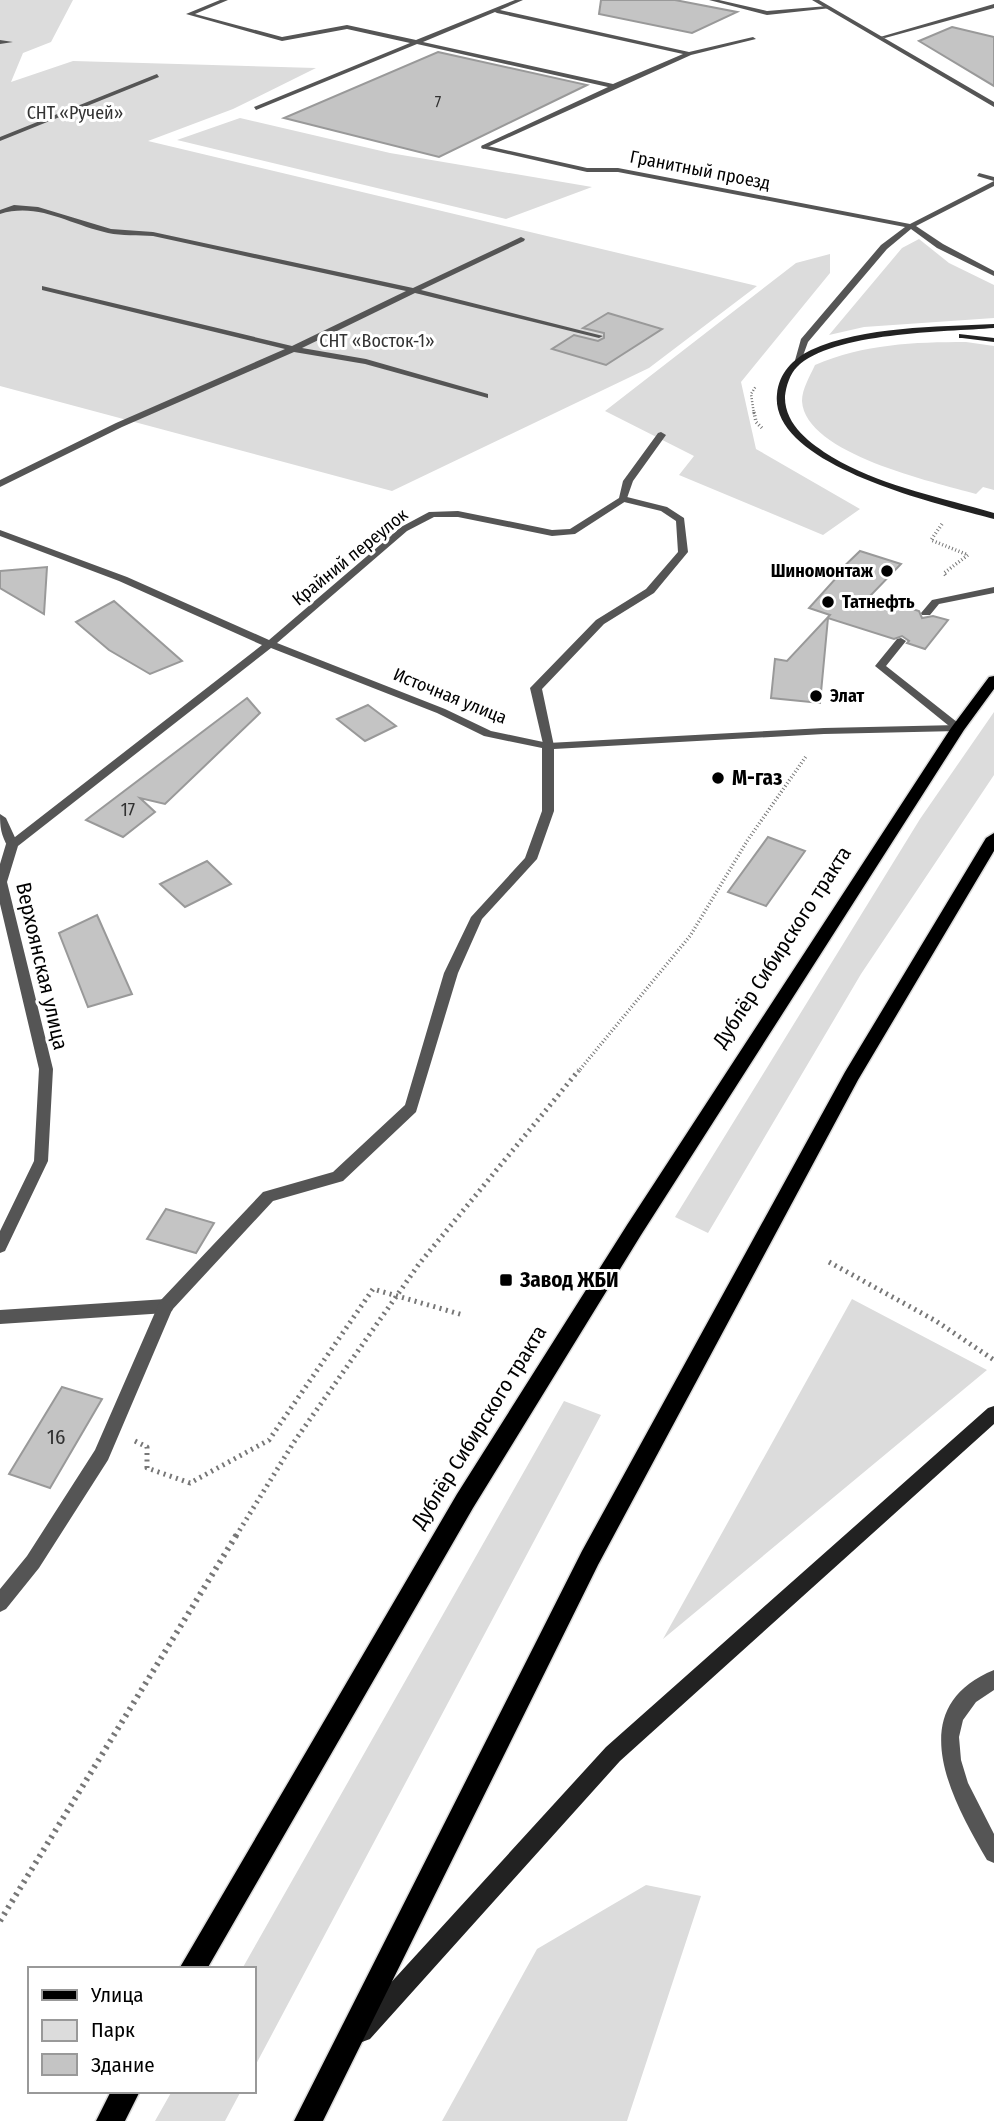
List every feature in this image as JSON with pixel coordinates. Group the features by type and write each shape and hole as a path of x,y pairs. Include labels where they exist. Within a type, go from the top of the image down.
{"main road":[{"path":"994,326 852,341 797,362 785,380 781,405 797,435 815,450 839,464 994,516"},
{"path":"915,333 994,340"},
{"name":"Дублёр Сибирского тракта","path":"193,1967 465,1501 634,1230 958,729 994,681"},
{"path":"308,2121 590,1558 851,1077 994,838"},
{"path":"342,2053 612,1754 994,1413"},
{"path":"110,2121 125,2093"}],"street":[{"path":"225,0 189,14 282,39 347,27 614,86 689,54 753,39"},
{"path":"256,108 520,0"},
{"path":"712,0 736,2 767,13 828,8"},
{"path":"815,0 883,37 994,105"},
{"path":"883,37 994,6"},
{"path":"497,11 689,54"},
{"path":"0,43 10,42"},
{"path":"0,139 157,76"},
{"name":"Гранитный проезд","path":"614,86 484,148 587,170 618,170 911,226"},
{"path":"979,175 994,181"},
{"path":"797,362 804,341 884,247 911,226 994,181"},
{"path":"0,212 14,207 38,209 110,231 153,234 345,274 598,336"},
{"path":"911,226 940,246 994,274"},
{"path":"0,484 119,425 293,349 522,239"},
{"path":"45,288 293,349 366,362 485,396"},
{"path":"0,1603 33,1562 102,1455 166,1306 268,1196 338,1177 411,1108 451,973 477,917 531,859 548,811 548,746 536,688 600,622 650,591 682,552 681,520 664,509 624,499 628,481 661,435"},
{"name":"Крайний переулок","path":"270,644 404,529 432,514 458,514 552,533 572,532 624,499"},
{"name":"Источная улица","path":"0,533 123,579 270,644 441,711 488,734 548,746 578,746 824,731 958,729"},
{"path":"926,613 936,602 994,590"},
{"path":"901,641 880,666 958,729"},
{"path":"0,818 12,844 270,644"},
{"name":"Верхоянская улица","path":"0,1247 41,1161 46,1069 1,882 12,844"},
{"path":"0,1317 166,1306"},
{"path":"994,1679 958,1707 949,1731 950,1761 963,1799 994,1853"}],"path":[{"path":"943,573 968,555 931,540 948,515"},
{"path":"0,1921 294,1442 419,1264 690,936 747,841 824,731"},
{"path":"830,1262 936,1321 994,1360"},
{"path":"113,1430 147,1447 147,1468 190,1483 269,1440 373,1289 463,1315"}],"green space":[{"name":"СНТ «Восток-1»","path":"0,0 73,0 51,42 23,53 11,82 73,61 316,68 233,109 148,141 757,286 649,368 392,491 0,386"},
{"path":"240,118 390,153 592,187 506,219 177,140"},
{"path":"919,239 949,263 994,285 994,318 864,327 829,335 902,248"},
{"path":"830,254 830,273 741,382 756,449 860,509 823,535 679,475 694,456 605,411 796,263"},
{"path":"966,342 994,346 994,490 983,487 976,494 874,463 847,451 825,436 809,420 802,396 815,365 871,348"},
{"path":"994,712 994,775 861,974 708,1233 675,1217 920,819"},
{"path":"852,1299 987,1370 663,1639"},
{"path":"564,1401 601,1415 256,2064 256,1967 243,1967"},
{"path":"646,1885 701,1896 627,2121 442,2121 537,1949"},
{"path":"171,2093 240,2093 225,2121 155,2121"}],"building":[{"path":"601,0 675,0 737,12 692,33 599,14"},
{"path":"952,27 994,37 994,86 919,41"},
{"path":"438,52 587,85 439,157 284,118"},
{"path":"608,313 662,329 606,365 552,349 574,335 598,341 604,338 604,333 583,328"},
{"path":"860,551 901,564 870,596 919,611 922,618 933,616 948,620 925,649 907,643 909,641 902,636 894,639 828,618 820,703 771,698 775,659 787,661 830,615 809,608 838,576 835,575"},
{"path":"47,567 44,614 0,588 0,571"},
{"path":"114,601 182,661 150,674 109,650 76,622"},
{"path":"247,698 260,713 165,804 140,798 155,812 123,837 86,820"},
{"path":"368,705 396,726 365,741 337,719"},
{"path":"768,837 805,851 766,906 728,892"},
{"path":"207,861 231,884 185,907 160,884"},
{"path":"97,915 132,994 88,1007 59,933"},
{"path":"166,1209 214,1223 196,1253 147,1239"},
{"path":"62,1387 102,1399 50,1488 9,1474"}],"place":[{"name":"Шиномонтаж","path":"887,571"},
{"name":"Татнефть","path":"828,602"},
{"name":"Элат","path":"816,696"},
{"name":"М-газ","path":"718,778"},
{"name":"Завод ЖБИ","path":"506,1280"}],"park label":[{"name":"СНТ «Ручей»","path":"75,113"}]}
